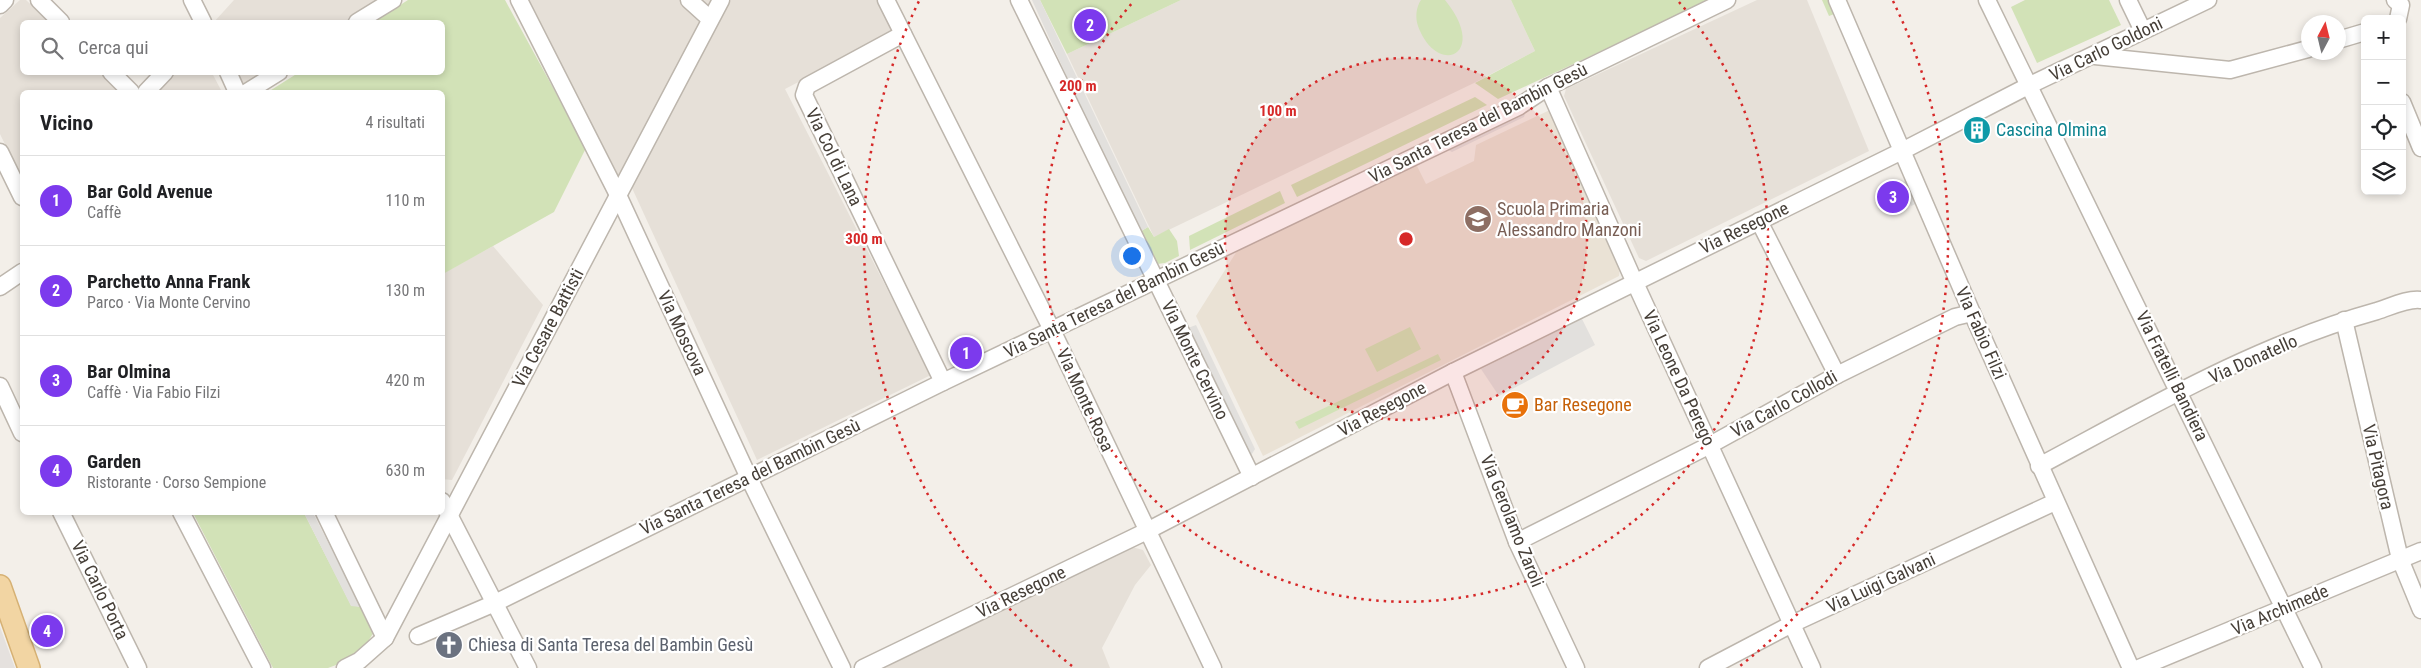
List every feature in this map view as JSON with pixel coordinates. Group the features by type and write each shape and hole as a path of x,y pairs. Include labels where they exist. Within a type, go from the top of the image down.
{"main road":[{"path":"0,586 29,668"}],"street":[{"path":"0,5 5,0"},
{"path":"39,0 59,20"},
{"path":"192,0 202,20"},
{"path":"360,20 393,0"},
{"name":"Via Moscova","path":"519,0 618,196 749,478 842,668"},
{"path":"689,0 710,19"},
{"name":"Via Cesare Battisti","path":"446,508 618,196 721,0"},
{"name":"Via Monte Rosa","path":"886,0 1052,330 1213,668"},
{"name":"Via Monte Cervino","path":"1019,0 1252,477"},
{"name":"Via Santa Teresa del Bambin Gesù","path":"418,636 495,602 943,382 1512,110 1548,87 1727,0"},
{"name":"Via Fabio Filzi","path":"1837,0 2039,466 2133,667"},
{"name":"Via Fratelli Bandiera","path":"1988,0 2313,668"},
{"path":"2128,0 2143,31"},
{"name":"Via Carlo Goldoni","path":"1902,151 2030,85 2095,56 2208,0"},
{"path":"2346,38 2361,33"},
{"name":"Via Col di Lana","path":"903,34 807,86 804,95 943,382"},
{"path":"2095,56 2230,70 2301,51"},
{"path":"114,75 129,90"},
{"path":"148,90 162,75"},
{"path":"230,75 237,90"},
{"path":"250,90 274,75"},
{"name":"Via Leone Da Perego","path":"1548,87 1812,668"},
{"path":"2403,105 2421,148"},
{"name":"Via Resegone","path":"863,668 1147,530 1453,372 1902,151"},
{"path":"0,152 20,193"},
{"path":"1759,221 1837,375"},
{"path":"0,287 20,273"},
{"name":"Via Donatello","path":"2039,466 2180,392 2344,320 2421,300"},
{"name":"Via Carlo Collodi","path":"1517,542 1710,445 1837,375 1955,317 1972,313"},
{"name":"Via Pitagora","path":"2344,320 2400,559 2421,610"},
{"name":"Via Gerolamo Zaroli","path":"1453,372 1517,542 1576,668"},
{"path":"0,386 20,429"},
{"name":"Via Luigi Galvani","path":"1708,668 1792,624 2055,502"},
{"path":"446,508 528,668"},
{"name":"Via Carlo Porta","path":"62,515 138,668"},
{"path":"183,515 262,668"},
{"path":"325,515 385,638 359,661 345,668"},
{"name":"Via Cesare Battisti","path":"385,638 443,515"},
{"name":"Via Archimede","path":"2133,667 2285,608 2421,551"}],"shaded area":[{"path":"20,0 26,0 47,20 20,20 20,75 102,75 119,90 20,90 20,175 0,134 0,18"},
{"path":"234,0 396,0 363,20 216,20"},
{"path":"521,0 715,0 623,186"},
{"path":"731,0 878,0 893,33 785,89 931,375 757,460 632,188"},
{"path":"1032,0 1040,0 1148,227 1138,233"},
{"path":"1181,0 1511,0 1535,51 1474,83 1154,237 1067,54"},
{"path":"1757,0 1807,0 1869,151 1646,261 1639,258 1564,96 1566,89"},
{"path":"169,75 213,75 221,90 151,90"},
{"path":"230,75 277,75 250,90 245,90"},
{"path":"1519,110 1525,114 1524,117 1452,152 1445,148"},
{"path":"1550,110 1620,268 1619,276 1263,456 1196,316 1237,251 1416,164 1426,184 1474,161 1476,145"},
{"path":"1913,177 1923,201 1911,206 1901,183"},
{"path":"493,246 543,305 452,480 445,479 445,272"},
{"path":"1582,319 1595,345 1499,396 1481,369"},
{"path":"1196,325 1255,449 1250,457 1188,328"},
{"path":"305,515 314,515 361,607 351,606"},
{"path":"1132,547 1143,550 1151,565 1135,585 1102,648 1110,668 879,668"},
{"path":"0,627 15,668 0,668"}],"green space":[{"path":"408,0 505,0 586,148 554,212 445,273 445,90 271,90 295,75 445,75 445,20 377,20"},
{"path":"1040,0 1181,0 1067,54"},
{"path":"1421,0 1445,0 1458,19 1462,35 1461,46 1455,53 1447,55 1437,52 1426,42 1416,20 1417,9"},
{"path":"1511,0 1711,0 1498,99 1475,83 1535,51"},
{"path":"1822,0 1831,0 1837,13 1829,16"},
{"path":"2025,0 2109,0 2121,25 2037,63 2011,7"},
{"path":"1475,97 1487,105 1297,197 1291,185"},
{"path":"1280,191 1285,203 1190,250 1189,236"},
{"path":"1148,227 1154,237 1169,229 1177,241 1179,256 1165,263 1157,264 1138,233"},
{"path":"1410,327 1421,349 1377,372 1365,349"},
{"path":"1438,354 1441,360 1299,429 1295,422"},
{"path":"194,515 305,515 351,605 361,607 374,631 371,637 355,654 328,668 273,668"}],"place":[{"name":"Parchetto Anna Frank","path":"1090,25"},
{"name":"Cascina Olmina","path":"1977,130"},
{"name":"Bar Olmina","path":"1893,197"},
{"name":"Scuola Primaria Alessandro Manzoni","path":"1478,219"},
{"name":"Bar Gold Avenue","path":"966,353"},
{"name":"Bar Resegone","path":"1515,405"},
{"name":"Garden","path":"47,631"},
{"name":"Chiesa di Santa Teresa del Bambin Gesù","path":"449,645"}]}
